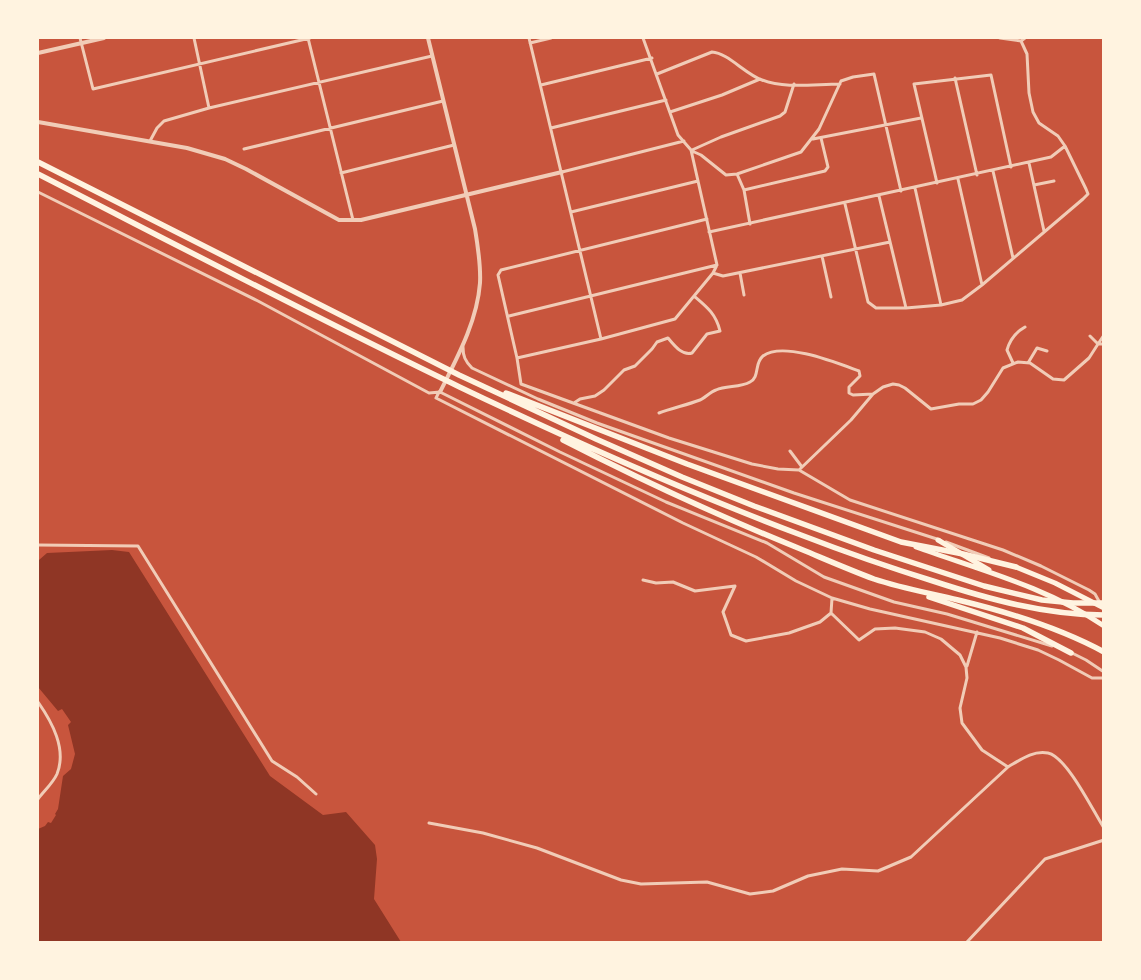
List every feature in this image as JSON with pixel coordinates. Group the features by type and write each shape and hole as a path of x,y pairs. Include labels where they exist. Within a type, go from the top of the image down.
{"highway":[{"path":"38,162 460,375 596,439 727,495 865,546 984,586 1042,600 1102,605"},
{"path":"38,174 510,412 609,464 771,537 871,578 1023,628 1071,653"},
{"path":"460,375 679,461 1010,580"},
{"path":"510,412 627,465 747,515 870,561 981,596 1055,612 1104,615"},
{"path":"938,540 993,572 1061,601 1104,626"},
{"path":"901,542 1016,567 1102,605"},
{"path":"908,590 958,600 1006,613 1063,633 1103,652"}],"street":[{"path":"80,38 93,89 200,62 309,38 353,220"},
{"path":"38,53 104,38"},
{"path":"194,38 209,108"},
{"path":"428,38 480,256 480,284 474,315 463,346 436,398 683,523 756,557 796,581 832,598 870,609 976,632 1038,650 1092,678 1104,678"},
{"path":"529,38 601,339"},
{"path":"530,43 551,38"},
{"path":"518,358 601,339 675,319 713,273 717,265 691,150 678,135 652,58 643,38"},
{"path":"1000,38 1021,40 1025,38"},
{"path":"845,204 868,302 876,308 906,308 941,305 962,300 1088,194 1065,146 1058,136 1039,123 1033,112 1029,93 1027,54 1021,40"},
{"path":"657,74 712,52 718,52 746,72 760,79 794,84 840,84"},
{"path":"150,141 164,120 432,56"},
{"path":"541,85 652,58"},
{"path":"691,150 701,155 726,175 737,174 801,152 819,129 841,81 874,74 901,191"},
{"path":"937,183 920,118 914,84 991,75 1011,166"},
{"path":"955,78 977,175"},
{"path":"670,112 722,95 760,79"},
{"path":"691,150 780,116 785,112 794,84"},
{"path":"551,128 666,100"},
{"path":"244,149 443,101"},
{"path":"812,139 920,118"},
{"path":"38,122 187,148 225,159 270,181 339,220 361,220 684,141"},
{"path":"744,190 826,171 828,167 821,138"},
{"path":"341,172 454,145"},
{"path":"709,232 994,171 1051,157 1065,146"},
{"path":"1029,162 1044,231"},
{"path":"994,171 1013,258"},
{"path":"737,174 744,190 750,224"},
{"path":"958,179 982,284"},
{"path":"570,212 698,181"},
{"path":"1034,186 1054,181"},
{"path":"915,188 941,305"},
{"path":"38,192 258,301 429,393 440,392 666,502 766,544 824,577 894,602 947,614 1071,653 1104,672"},
{"path":"879,196 906,308"},
{"path":"707,219 500,270 498,275 518,358 521,384 625,422 752,464 778,469 800,468 882,387 893,384 905,388 931,410 959,404 973,404 981,400 1003,368 1013,363 1028,363 1053,379 1064,380 1088,358 1104,336"},
{"path":"713,273 723,276 890,242"},
{"path":"822,256 831,297"},
{"path":"509,316 717,265"},
{"path":"740,273 744,294"},
{"path":"574,403 580,399 595,396 604,390 624,370 636,366 656,342 668,338 684,353 688,354 692,353 707,334 720,331 718,321 711,311 694,296"},
{"path":"1013,363 1007,350 1008,344 1017,332 1025,327"},
{"path":"1090,336 1098,344 1104,344"},
{"path":"463,346 463,356 472,368 597,423 794,493 1016,567"},
{"path":"1028,363 1037,348 1047,350"},
{"path":"659,413 700,400 716,390 746,384 756,376 758,361 764,355 789,350 859,371 860,376 849,386 849,393 853,396 873,394"},
{"path":"790,451 800,468 817,482 850,500 1004,550 1041,566 1095,594 1102,605"},
{"path":"38,546 138,546 272,760 297,777 316,794"},
{"path":"643,580 656,583 672,582 695,591 734,586 723,612 731,635 746,641 789,633 820,622 831,613 832,598"},
{"path":"831,613 859,640 876,629 895,628 925,632 941,639 960,655 966,667"},
{"path":"976,632 966,667 967,678 960,708 962,723 982,750 1008,767"},
{"path":"38,702 56,734 61,750 56,775 38,799"},
{"path":"429,823 483,833 537,848 621,880 641,884 707,882 750,894 773,891 808,876 842,869 878,871 911,857 1008,767 1028,755 1048,753 1065,764 1104,828"},
{"path":"967,942 1045,859 1104,840"}],"shaded area":[{"path":"112,550 129,552 270,776 323,815 346,812 375,845 377,859 374,899 401,942 38,942 38,829 45,826 48,822 51,823 56,815 63,776 71,769 75,754 68,725 71,722 62,709 58,711 38,687 39,560 47,553"}]}
